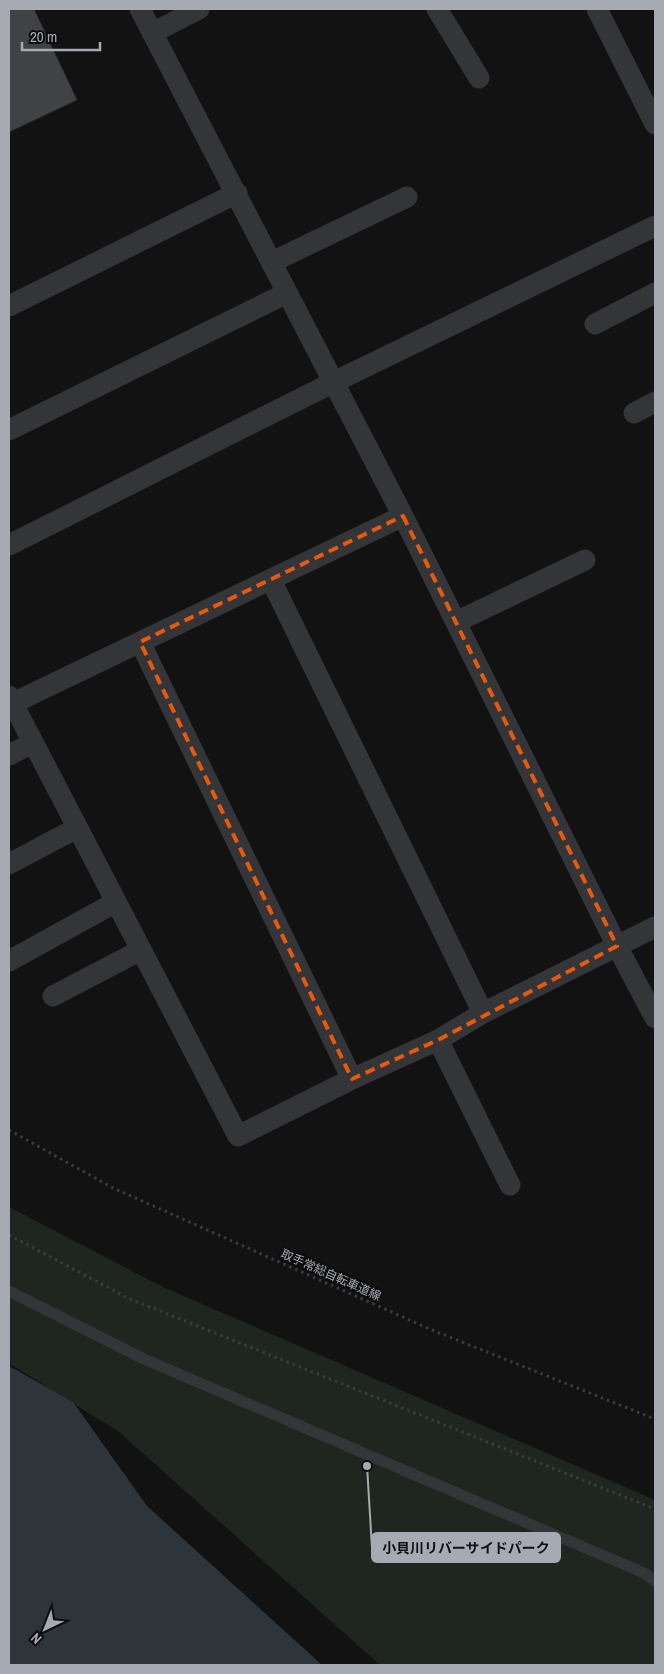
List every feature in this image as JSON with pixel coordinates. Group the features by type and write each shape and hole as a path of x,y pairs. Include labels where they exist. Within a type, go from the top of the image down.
{"street":[{"path":"140,9 237,193 332,383 403,516 617,946 655,1018"},
{"path":"152,33 199,9"},
{"path":"437,9 479,78"},
{"path":"604,11 653,115"},
{"path":"9,306 237,193"},
{"path":"272,262 407,198"},
{"path":"9,545 332,383 655,226"},
{"path":"9,430 287,293"},
{"path":"595,324 655,293"},
{"path":"634,413 655,402"},
{"path":"403,516 10,702 238,1136 352,1079 438,1040 483,1013 655,927"},
{"path":"456,622 585,560"},
{"path":"271,580 483,1013"},
{"path":"140,642 352,1079"},
{"path":"9,755 33,743"},
{"path":"9,864 77,828"},
{"path":"9,961 116,902"},
{"path":"53,996 141,950"},
{"path":"438,1040 510,1185"}],"lane":[{"path":"9,1291 144,1359 644,1573 655,1581"}],"path":[{"name":"取手常総自転車道線","path":"9,1130 122,1192 432,1330 655,1419"},
{"path":"9,1235 130,1298 655,1509"}],"highlighted area":[{"path":"403,516 617,946 438,1040 352,1079 140,642"}],"shaded area":[{"path":"9,1207 163,1287 655,1500 655,1665 380,1665 119,1432 9,1363"},
{"path":"9,1366 73,1402 147,1506 322,1665 9,1665"}],"building":[{"path":"9,9 34,9 77,100 9,132"}],"place":[{"name":"小貝川リバーサイドパーク","path":"367,1466"}]}
